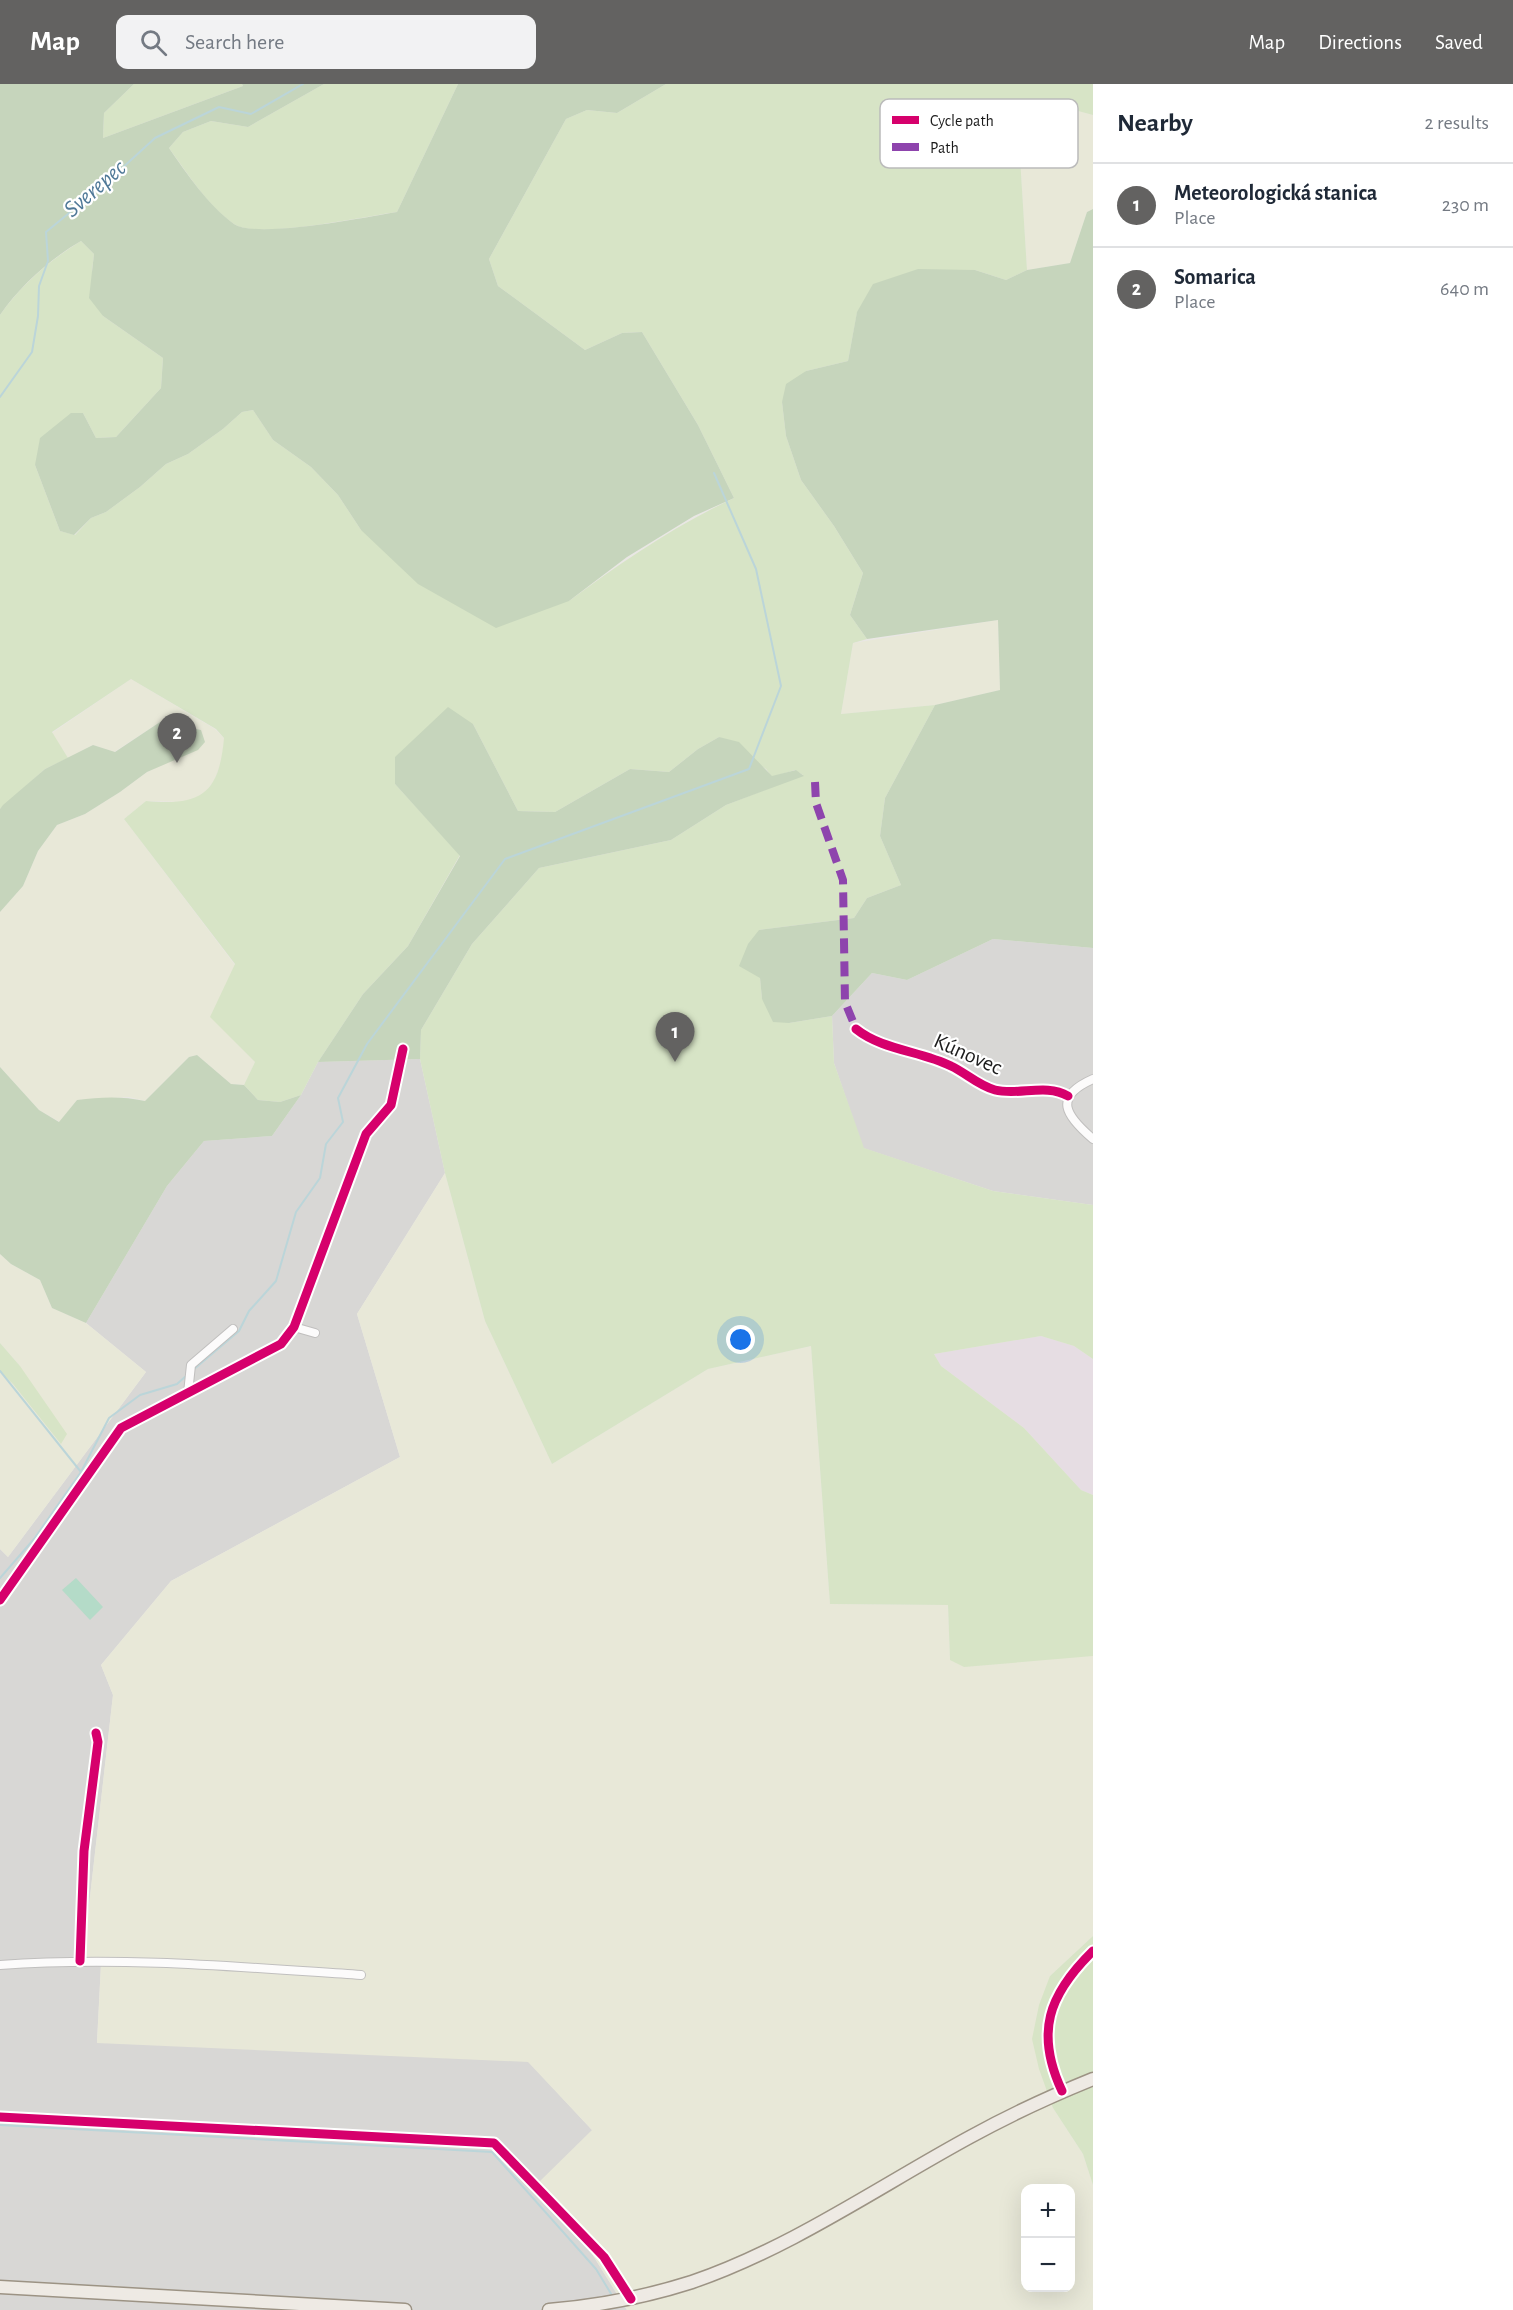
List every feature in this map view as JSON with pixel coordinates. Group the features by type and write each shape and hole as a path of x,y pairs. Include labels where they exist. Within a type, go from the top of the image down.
{"main road":[{"path":"549,2310 627,2299 694,2281 808,2230 969,2137 1062,2091 1093,2079"},
{"path":"0,2287 405,2310"}],"street":[{"name":"Kúnovec","path":"856,1029 874,1040 918,1052 950,1065 985,1086 998,1090 1056,1090 1068,1096"},
{"path":"0,1600 121,1428 281,1344 294,1327 366,1134 391,1105 403,1049"},
{"path":"1093,1079 1074,1089 1068,1096 1069,1111 1075,1124 1093,1139"},
{"path":"294,1327 315,1333"},
{"path":"188,1393 191,1365 233,1329"},
{"path":"80,1961 84,1851 98,1742 96,1733"},
{"path":"1062,2091 1050,2061 1047,2043 1048,2024 1062,1988 1093,1951"},
{"path":"0,1965 80,1961 361,1975"},
{"path":"0,2117 494,2143 604,2257 627,2299"}],"shaded area":[{"path":"993,939 1093,948 1093,1205 993,1191 863,1148 834,1063 832,1016 872,973 907,980"},
{"path":"420,1059 445,1173 357,1314 400,1457 171,1581 101,1665 113,1695 83,1958 101,1964 97,2042 528,2061 592,2130 589,2249 627,2310 0,2310 0,1549 8,1557 146,1372 86,1323 167,1186 204,1141 272,1136 301,1095 318,1062"},
{"path":"1041,1336 1074,1346 1093,1359 1093,1495 1081,1490 1024,1428 941,1366 934,1354"}],"green space":[{"path":"0,84 134,84 104,113 103,138 243,86 242,84 324,84 248,127 211,121 183,132 169,148 198,189 224,216 234,224 246,228 265,229 312,226 397,212 458,84 666,84 617,113 587,110 566,119 489,259 498,286 585,350 622,333 642,332 698,425 734,498 694,516 627,557 569,601 496,628 418,584 361,530 338,495 311,467 273,440 253,410 242,412 188,454 166,464 106,512 91,518 74,535 60,531 35,465 40,438 71,413 83,413 96,438 116,437 161,388 163,358 103,316 89,298 94,254 81,241 36,274 0,315"},
{"path":"134,84 242,84 243,86 103,138 104,113"},
{"path":"324,84 458,84 397,212 287,228 246,228 234,224 215,208 198,189 169,148 183,132 211,121 248,127"},
{"path":"666,84 1093,84 1093,115 1078,111 1078,99 880,99 880,168 1021,168 1027,270 1006,280 975,270 857,313 848,361 806,371 782,402 786,436 801,480 834,526 863,573 850,615 867,639 853,643 841,714 935,705 885,798 880,836 901,885 867,898 854,918 759,930 762,999 789,1023 832,1016 834,1063 864,1148 993,1191 1093,1205 1093,1359 1074,1346 1041,1336 934,1354 941,1366 1024,1428 1081,1490 1093,1495 1093,1656 964,1667 950,1660 948,1605 830,1604 811,1346 708,1369 552,1464 485,1321 445,1173 420,1059 421,1030 472,944 539,868 671,840 726,805 803,775 795,770 772,777 766,769 719,737 698,749 669,772 630,769 555,812 518,811 473,724 395,784 460,855 408,946 363,994 318,1062 301,1095 280,1102 258,1100 244,1085 255,1062 210,1017 235,964 124,819 146,801 180,801 203,793 217,773 221,757 224,738 216,729 131,679 52,732 68,758 45,769 0,809 0,315 27,283 58,256 81,241 94,254 92,271 103,316 163,358 161,388 116,437 96,438 83,413 35,465 60,531 75,535 91,518 106,512 166,464 188,454 242,412 253,410 273,440 311,467 338,495 361,530 569,601 649,545 690,520 734,498 698,425 642,332 622,333 585,350 498,286 489,259 566,119 587,110 617,113"},
{"path":"1078,111 1093,115 1093,209 1087,212 1070,263 1027,270 1021,168 1078,168"},
{"path":"1093,209 1093,948 993,939 907,980 872,973 832,1016 789,1023 773,1022 762,999 760,978 739,966 748,944 759,930 854,918 867,898 901,885 880,836 885,798 935,705 1000,690 998,620 867,639 850,615 863,573 834,526 801,480 786,436 782,402 786,384 806,371 848,361 857,312 873,284 918,269 975,270 1006,280 1027,270 1070,263 1087,212"},
{"path":"998,620 1000,690 935,705 841,714 853,643"},
{"path":"131,679 215,729 224,738 223,758 214,781 202,796 185,802 146,801 124,819 235,965 211,1017 255,1062 244,1085 231,1084 197,1055 189,1057 145,1101 129,1097 77,1100 60,1122 39,1110 0,1067 0,912 23,886 38,851 57,825 85,814 147,772 171,761 201,730 160,722 114,752 93,745 68,758 52,733"},
{"path":"448,707 473,724 518,811 555,812 630,769 669,772 698,749 719,737 739,742 772,776 796,770 804,776 726,805 671,840 539,868 472,944 421,1030 420,1059 318,1062 363,994 408,946 460,856 395,784 395,757"},
{"path":"160,722 201,730 205,742 198,750 147,772 85,814 57,825 38,851 23,886 0,912 0,809 3,805 45,769 93,745 115,752"},
{"path":"197,1055 231,1084 244,1085 258,1100 280,1102 301,1095 272,1136 204,1141 167,1186 86,1323 52,1308 40,1280 11,1264 0,1254 0,1067 39,1110 59,1122 77,1100 128,1098 145,1101 189,1057"},
{"path":"445,1173 485,1321 552,1464 708,1369 811,1346 830,1604 948,1605 950,1660 1093,1656 1093,1936 1050,1976 1053,2108 1083,2154 1093,2185 1093,2310 627,2310 589,2249 537,2184 592,2130 528,2062 97,2043 101,1964 83,1958 113,1695 101,1665 171,1581 400,1457 357,1314"},
{"path":"0,1254 11,1264 40,1280 52,1308 86,1323 146,1372 8,1557 0,1549 0,1372 13,1384 20,1366 0,1343"},
{"path":"0,1343 20,1366 67,1434 61,1444 13,1384 0,1372"},
{"path":"76,1578 103,1607 90,1620 62,1590"},
{"path":"1093,1936 1093,2185 1083,2154 1053,2108 1039,2069 1032,2039 1039,2005 1050,1976"}],"waterway":[{"name":"Sverepec","path":"0,397 32,352 38,316 39,286 48,261 46,232 108,181 155,138 219,107 251,114 303,84"},
{"path":"193,1370 239,1331 249,1311 276,1281 296,1212 320,1178 326,1144 343,1122 338,1098 367,1044 505,859 749,769 781,686 756,569 714,473"},
{"path":"0,1371 81,1472"},
{"path":"0,1578 34,1539 81,1472 109,1418 140,1395 177,1384 186,1376"},
{"path":"0,2125 492,2152 596,2269 613,2297"}],"marked path":[{"path":"815,782 816,803 843,880 845,1002 856,1029"}],"cycle path":[{"path":"856,1029 878,1042 951,1066 983,1086 995,1090 1013,1092 1051,1090 1068,1096"},
{"path":"0,1600 121,1428 281,1344 294,1327 366,1134 391,1105 403,1049"},
{"path":"80,1961 84,1851 98,1742 96,1733"},
{"path":"1062,2091 1049,2051 1050,2016 1065,1983 1093,1951"},
{"path":"0,2117 494,2143 604,2257 631,2299"}],"place":[{"name":"Somarica","path":"177,763"},
{"name":"Meteorologická stanica","path":"675,1062"}]}
